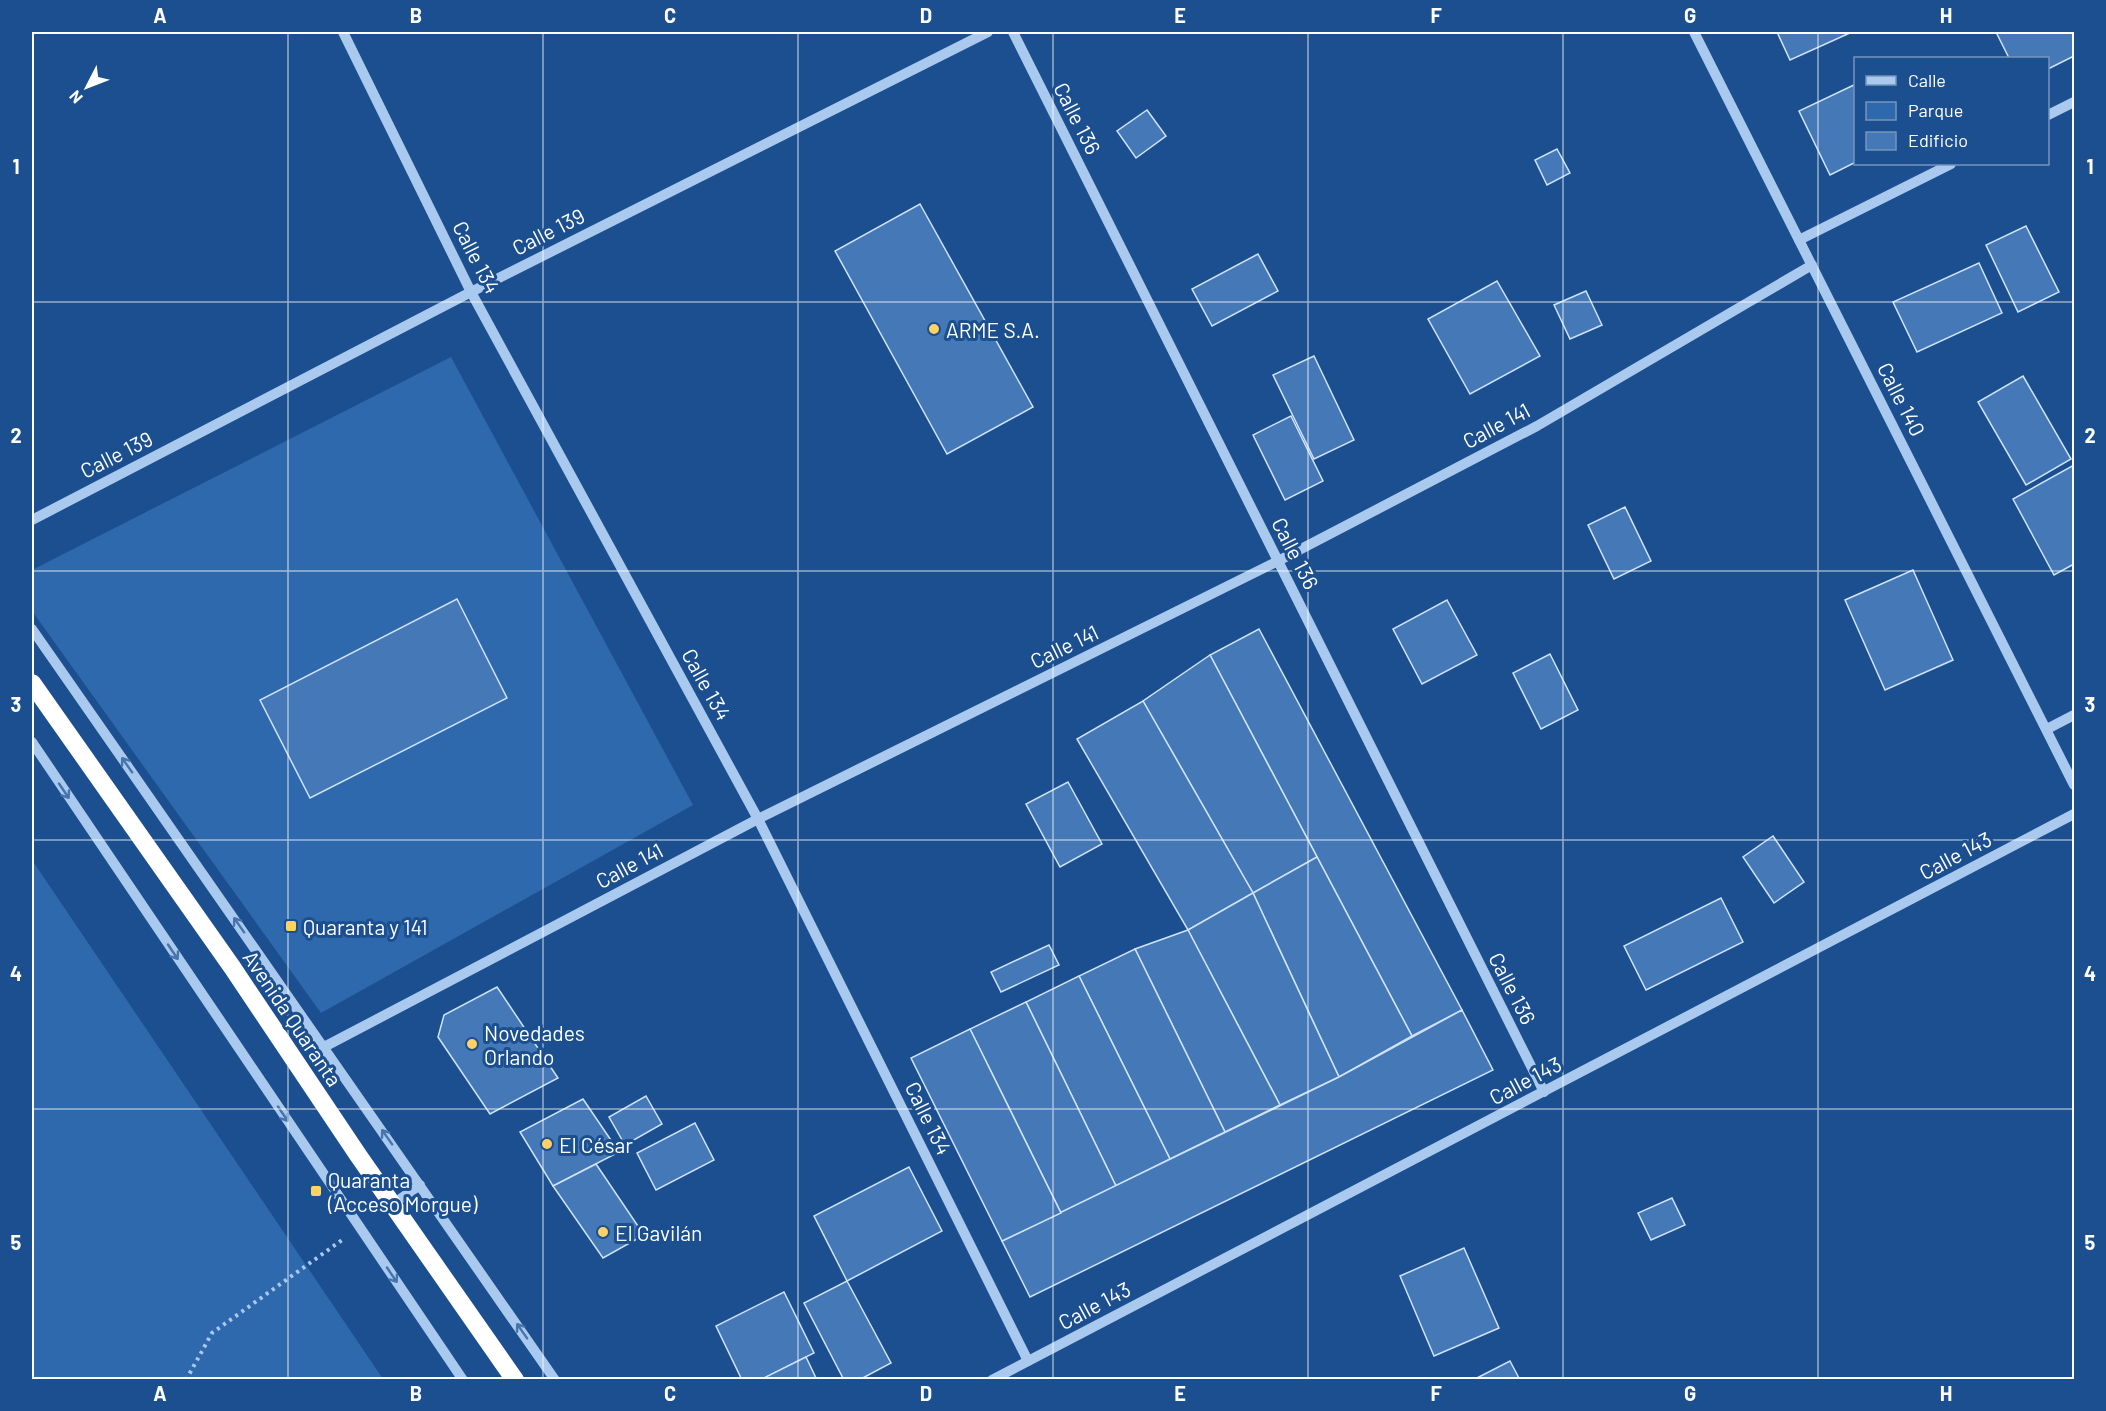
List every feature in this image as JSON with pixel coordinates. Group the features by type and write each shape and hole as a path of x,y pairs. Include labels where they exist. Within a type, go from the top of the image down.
{"highway":[{"name":"Avenida Quaranta","path":"32,683 232,967 307,1081 515,1380"}],"street":[{"name":"Calle 134","path":"343,32 471,292 758,819 1028,1361"},
{"name":"Calle 139","path":"32,520 471,292 988,32"},
{"name":"Calle 136","path":"1013,32 1544,1092"},
{"name":"Calle 140","path":"1694,32 2074,785"},
{"path":"2049,114 2074,102"},
{"path":"1799,240 1949,165"},
{"name":"Calle 141","path":"324,1047 758,819 1278,561 1537,426 1812,264"},
{"path":"32,629 555,1380"},
{"path":"2047,729 2074,715"},
{"path":"32,742 463,1380"},
{"name":"Calle 143","path":"992,1380 2074,814"},
{"path":"393,1204 420,1185"}],"path":[{"path":"186,1380 212,1333 359,1228"}],"green space":[{"path":"451,357 693,805 321,1013 32,611 32,570"},
{"path":"32,860 383,1379 32,1379"}],"building":[{"path":"1777,32 1852,32 1790,60"},
{"path":"1996,32 2074,32 2074,56 2049,68 2049,57 2008,57"},
{"path":"1854,85 1854,163 1830,175 1799,111"},
{"path":"1147,110 1166,136 1136,158 1117,131"},
{"path":"1557,149 1570,173 1547,185 1535,160"},
{"name":"ARME S.A.","path":"920,204 1033,407 947,454 835,251"},
{"path":"2026,226 2059,292 2018,312 1986,245"},
{"path":"1258,254 1278,291 1212,326 1192,289"},
{"path":"1979,263 2002,313 1917,352 1893,302"},
{"path":"1497,281 1540,356 1470,394 1428,319"},
{"path":"1586,291 1602,325 1570,339 1554,305"},
{"path":"1314,356 1354,440 1314,459 1273,375"},
{"path":"2023,376 2071,459 2026,485 1978,402"},
{"path":"1291,416 1323,481 1285,500 1253,435"},
{"path":"2074,465 2074,564 2054,575 2013,499"},
{"path":"1625,507 1651,561 1614,579 1588,525"},
{"path":"1913,570 1953,660 1885,690 1845,600"},
{"path":"457,599 507,698 310,798 260,700"},
{"path":"1447,600 1477,655 1422,684 1393,629"},
{"path":"1259,629 1462,1010 1412,1036 1210,655"},
{"path":"1550,654 1578,710 1541,729 1513,673"},
{"path":"1210,655 1317,857 1253,893 1143,701"},
{"path":"1143,701 1253,893 1188,930 1077,739"},
{"path":"1068,782 1102,844 1060,867 1026,804"},
{"path":"1773,836 1804,882 1774,903 1743,857"},
{"path":"1317,857 1412,1036 1339,1077 1253,893"},
{"path":"1253,893 1339,1077 1280,1105 1188,930"},
{"path":"1721,898 1743,942 1646,990 1624,946"},
{"path":"1188,930 1280,1105 1225,1132 1135,949"},
{"path":"1049,945 1059,965 1001,992 991,972"},
{"path":"1135,949 1225,1132 1170,1159 1079,976"},
{"path":"1079,976 1170,1159 1116,1186 1026,1002"},
{"path":"497,987 558,1078 490,1114 438,1037 444,1015"},
{"path":"1026,1002 1116,1186 1061,1213 970,1029"},
{"path":"1462,1010 1493,1070 1030,1297 1002,1241 1339,1077"},
{"path":"970,1029 1061,1213 1002,1241 911,1058"},
{"path":"646,1096 662,1124 625,1145 609,1117"},
{"path":"583,1099 619,1152 553,1186 520,1132"},
{"path":"695,1123 714,1160 656,1190 637,1153"},
{"path":"596,1164 644,1235 603,1258 553,1186"},
{"path":"909,1167 942,1231 847,1281 814,1216"},
{"path":"1672,1198 1685,1225 1651,1240 1638,1213"},
{"path":"1464,1248 1499,1328 1434,1356 1400,1276"},
{"path":"847,1281 891,1363 859,1380 844,1380 804,1303"},
{"path":"784,1292 814,1353 760,1380 742,1380 716,1326"},
{"path":"806,1357 817,1380 760,1380"},
{"path":"1510,1361 1520,1380 1473,1380"}],"place":[{"name":"ARME S.A.","path":"934,329"},
{"name":"Quaranta y 141","path":"291,926"},
{"name":"Novedades Orlando","path":"472,1044"},
{"name":"El César","path":"547,1144"},
{"name":"Quaranta (Acceso Morgue)","path":"316,1191"},
{"name":"El Gavilán","path":"603,1232"}]}
